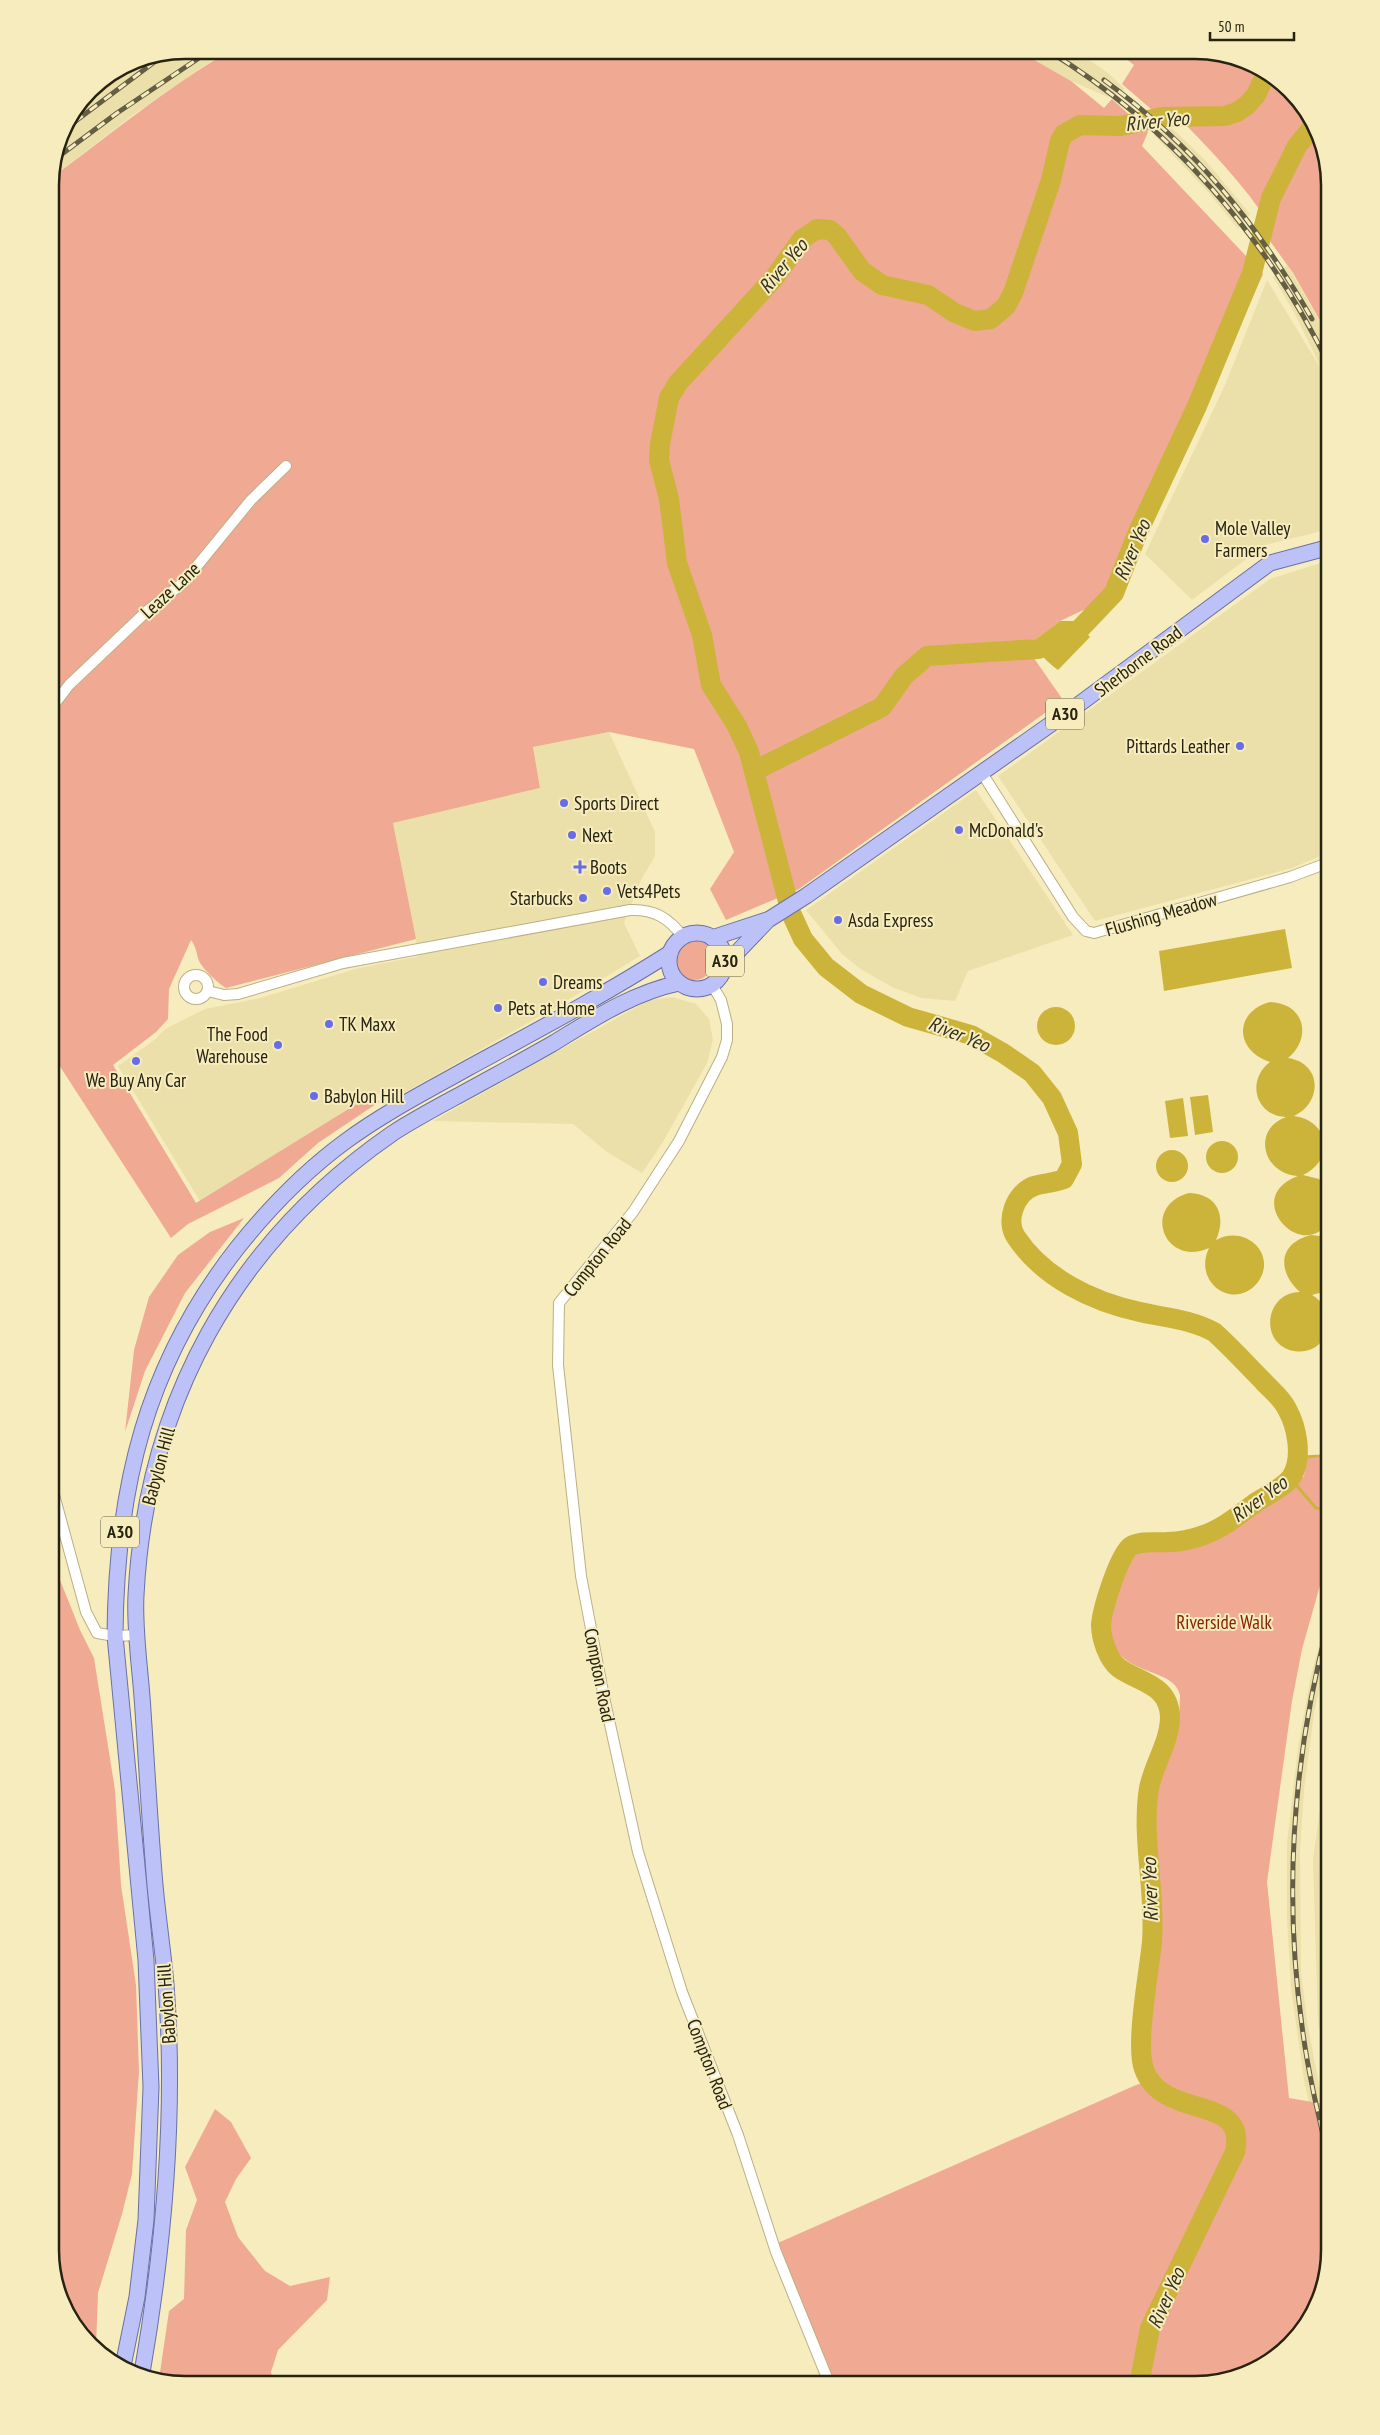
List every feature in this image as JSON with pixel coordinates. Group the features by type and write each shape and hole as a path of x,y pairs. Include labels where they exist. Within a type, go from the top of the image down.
{"main road":[{"name":"Sherborne Road","path":"768,920 806,896 1138,662 1270,562 1321,549"},
{"name":"A30","path":"712,938 768,920"},
{"name":"A30","path":"679,983 695,989 712,985 718,980 725,965 768,920"},
{"name":"A30","path":"670,953 683,937 698,933 712,938 722,949 725,965"},
{"path":"670,953 670,970 679,983"},
{"name":"Babylon Hill","path":"124,2360 137,2297 146,2220 151,2088 146,1960 115,1636 115,1586 119,1538 131,1470 162,1372 198,1302 264,1214 291,1186 346,1141 387,1114 620,984 670,953"},
{"name":"Babylon Hill","path":"143,2369 150,2329 160,2230 167,2151 170,2067 166,1983 155,1886 136,1599 142,1524 174,1404 200,1346 216,1318 263,1253 306,1204 394,1133 614,1008 652,989 679,983"},
{"path":"448,1080 457,1097"}],"street":[{"name":"Leaze Lane","path":"59,700 83,672 147,611 183,583 251,500 286,466"},
{"name":"Flushing Meadow","path":"982,773 1073,917 1086,931 1094,933 1290,877 1321,865"},
{"path":"208,991 224,995 238,994 343,964 630,910 642,909 664,916 683,937"},
{"name":"Compton Road","path":"712,985 721,1000 727,1024 727,1040 722,1057 679,1141 633,1212 559,1303 558,1366 581,1576 604,1697 638,1852 682,1992 738,2135 776,2252 826,2376"},
{"path":"59,1513 86,1612 97,1633 115,1636 138,1635"}],"shaded area":[{"path":"177,59 216,59 133,115 60,172 68,137 80,115 94,98 128,72 152,63"},
{"path":"1033,59 1088,59 1108,73 1125,89 1108,97 1071,81"},
{"path":"1172,128 1206,161 1250,214 1238,229 1210,194 1154,135"},
{"path":"1287,265 1321,323 1321,368 1295,314 1273,277"},
{"path":"1267,280 1321,369 1321,531 1265,545 1192,600 1145,554 1225,385"},
{"path":"1321,563 1321,856 1292,868 1095,921 998,776 1270,579"},
{"path":"1060,621 1075,621 1090,637 1058,670 1044,657 1036,639"},
{"path":"609,732 655,832 655,856 641,880 624,923 640,956 558,1006 393,1099 387,1089 201,1203 118,1066 154,1040 165,1029 205,1009 260,998 355,969 419,956 393,823 540,788 533,747"},
{"path":"976,790 1073,935 968,971 955,1001 921,998 892,987 862,970 842,954 806,910"},
{"path":"1285,929 1292,968 1164,991 1159,951"},
{"path":"672,997 696,1004 709,1019 713,1040 707,1063 663,1142 642,1173 607,1152 573,1124 433,1121 649,1000"},
{"path":"1270,1002 1282,1004 1291,1008 1301,1022 1301,1041 1288,1058 1299,1061 1307,1067 1315,1084 1310,1102 1294,1116 1306,1119 1315,1125 1321,1133 1321,1158 1314,1168 1303,1175 1321,1181 1321,1230 1319,1232 1306,1235 1293,1232 1282,1223 1276,1212 1275,1199 1281,1186 1298,1176 1276,1168 1269,1160 1266,1150 1265,1140 1268,1131 1275,1123 1286,1117 1267,1111 1257,1096 1258,1078 1270,1062 1258,1057 1250,1049 1245,1041 1243,1032 1249,1014 1258,1007"},
{"path":"1056,1007 1063,1008 1069,1013 1074,1019 1074,1033 1069,1039 1063,1044 1056,1045 1049,1044 1043,1039 1038,1033 1037,1026 1038,1019 1043,1013 1049,1008"},
{"path":"1208,1095 1213,1132 1195,1135 1190,1097"},
{"path":"1183,1098 1188,1136 1170,1138 1165,1101"},
{"path":"1222,1141 1228,1142 1233,1146 1237,1151 1237,1163 1233,1168 1228,1172 1222,1173 1216,1172 1211,1168 1207,1163 1206,1157 1207,1151 1211,1146 1216,1142"},
{"path":"1172,1150 1178,1151 1183,1155 1187,1160 1187,1172 1183,1177 1178,1181 1172,1182 1166,1181 1161,1177 1157,1172 1156,1166 1157,1160 1161,1155 1166,1151"},
{"path":"1189,1193 1207,1197 1217,1208 1220,1214 1220,1222 1216,1240 1227,1236 1238,1236 1247,1239 1261,1252 1264,1261 1263,1272 1258,1282 1249,1291 1228,1294 1218,1289 1211,1282 1206,1272 1205,1261 1209,1248 1193,1252 1180,1250 1170,1243 1164,1233 1162,1221 1166,1210 1174,1200"},
{"path":"1311,1235 1321,1236 1321,1292 1312,1295 1321,1303 1321,1341 1315,1347 1306,1351 1294,1351 1282,1346 1275,1339 1270,1319 1273,1309 1279,1300 1288,1294 1300,1292 1287,1276 1284,1259 1292,1244"},
{"path":"1321,1638 1321,1681 1314,1713 1304,1790 1300,1850 1301,1972 1308,2027 1321,2095 1321,2156 1304,2080 1291,1988 1287,1919 1287,1843 1298,1748 1310,1680"},
{"path":"1321,1803 1321,2035 1318,2024 1313,1859"}],"green space":[{"path":"217,59 1033,59 1071,81 1104,108 1112,99 1148,132 1142,146 1263,274 1122,592 1060,621 1036,639 1022,641 1063,700 799,889 726,920 710,889 734,852 694,749 609,732 533,747 540,788 393,823 416,939 226,988 214,979 199,962 191,940 169,989 168,1019 156,1032 113,1065 196,1203 373,1094 379,1102 318,1143 279,1178 188,1224 171,1238 59,1065 59,177 60,172 162,95"},
{"path":"1126,59 1203,59 1236,65 1265,80 1278,90 1300,115 1315,144 1320,169 1321,322 1293,273 1270,241 1272,228 1238,181 1172,111 1158,115 1122,84 1134,65"},
{"path":"128,72 94,98 115,80"},
{"path":"694,938 709,944 715,959 709,974 694,980 679,974 673,959 679,944"},
{"path":"244,1218 185,1293 145,1371 125,1432 134,1350 149,1297 178,1255 210,1232"},
{"name":"Riverside Walk","path":"1306,1458 1321,1458 1321,1582 1302,1649 1292,1701 1267,1882 1289,2098 1321,2103 1320,2266 1315,2291 1308,2306 1290,2333 1278,2345 1251,2363 1236,2370 1220,2374 1195,2376 831,2376 771,2246 1136,2085 1159,2078 1152,2064 1149,2048 1161,1911 1155,1833 1155,1796 1161,1767 1179,1724 1180,1695 1174,1684 1163,1677 1136,1666 1122,1657 1113,1644 1109,1625 1112,1597 1118,1576 1124,1564 1138,1547 1183,1545 1210,1541 1289,1492 1304,1476"},
{"path":"59,1578 80,1630 94,1658 115,1790 121,1885 136,1985 139,2071 132,2174 98,2293 96,2339 80,2320 68,2298 63,2283 59,2250"},
{"path":"215,2109 231,2122 251,2158 236,2179 225,2202 238,2237 265,2271 290,2286 330,2277 327,2300 278,2350 271,2372 272,2376 177,2376 160,2374 169,2311 184,2299 186,2230 197,2200 185,2167"}],"waterway":[{"name":"River Yeo","path":"1141,2376 1150,2328 1235,2152 1236,2133 1229,2121 1217,2113 1168,2096 1154,2085 1144,2069 1141,2043 1142,2026 1153,1923 1147,1845 1147,1807 1149,1788 1165,1744 1170,1717 1165,1698 1159,1691 1119,1668 1112,1660 1102,1636 1102,1618 1116,1571 1126,1551 1131,1546 1144,1542 1182,1541 1204,1535 1225,1524 1289,1480 1295,1468 1298,1451 1294,1424 1285,1405 1276,1394 1214,1332 1187,1322 1122,1308 1087,1295 1055,1276 1027,1252 1016,1237 1011,1223 1017,1201 1027,1190 1034,1186 1064,1179 1072,1164 1068,1133 1052,1098 1032,1073 1003,1053 971,1035 908,1017 861,994 826,967 803,939 791,913 749,752 737,726 711,685 702,635 677,563 669,499 659,460 660,444 669,398 678,383 775,277 802,239 817,229 830,230 837,236 862,271 882,285 928,295 955,313 975,321 991,319 1006,306 1013,293 1051,180 1060,141 1064,134 1080,125 1121,126 1162,117 1225,116 1237,112 1247,105 1256,95 1264,79"},
{"name":"River Yeo","path":"754,771 882,707 904,676 927,656 1038,649 1076,633 1114,593 1138,532 1197,406 1252,273 1271,198 1297,146 1309,131"},
{"path":"1298,1457 1321,1456"},
{"path":"1291,1479 1316,1508 1321,1509"}],"railway":[{"path":"63,153 117,113 198,59"},
{"path":"1060,59 1092,80 1134,113 1174,149 1211,188 1246,230 1277,274 1305,319 1321,350"},
{"path":"77,120 154,63"},
{"path":"1104,80 1167,132 1221,188 1269,250 1312,319"},
{"path":"1321,1654 1300,1769 1295,1820 1293,1923 1296,1975 1304,2044 1321,2126"}],"place":[{"name":"Mole Valley Farmers","path":"1205,539"},
{"name":"Pittards Leather","path":"1240,746"},
{"name":"Sports Direct","path":"564,803"},
{"name":"McDonald's","path":"959,830"},
{"name":"Next","path":"572,835"},
{"name":"Boots","path":"580,867"},
{"name":"Vets4Pets","path":"607,891"},
{"name":"Starbucks","path":"583,898"},
{"name":"Asda Express","path":"838,920"},
{"name":"Dreams","path":"543,982"},
{"name":"Pets at Home","path":"498,1008"},
{"name":"TK Maxx","path":"329,1024"},
{"name":"The Food Warehouse","path":"278,1045"},
{"name":"We Buy Any Car","path":"136,1061"},
{"name":"Babylon Hill","path":"314,1096"}]}
